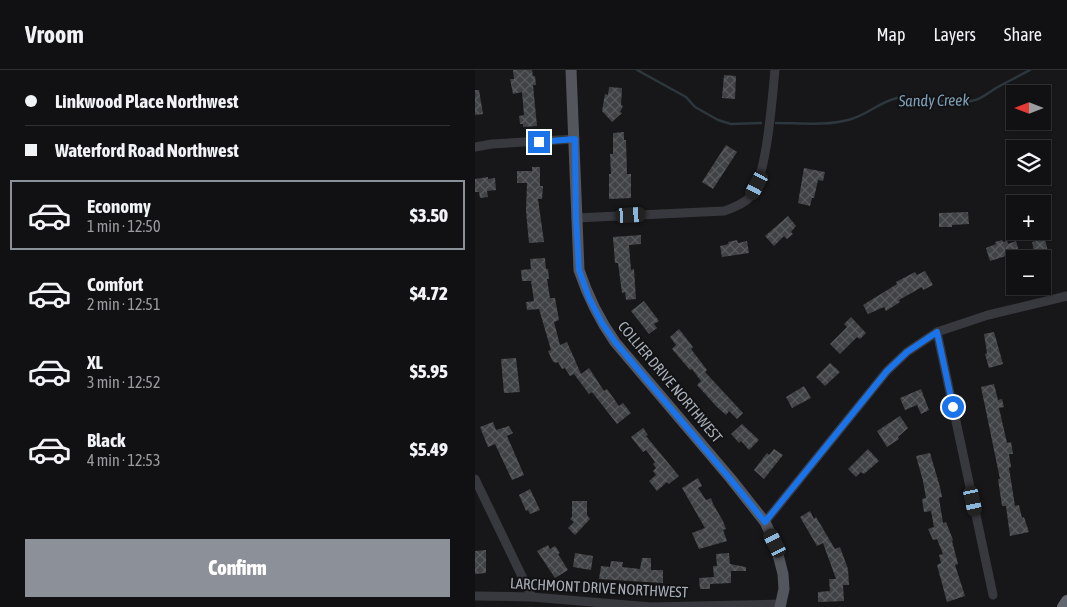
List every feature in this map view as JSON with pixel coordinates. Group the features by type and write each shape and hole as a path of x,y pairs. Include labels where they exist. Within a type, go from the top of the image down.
{"highway":[{"path":"1063,607 1067,601"}],"main road":[{"name":"COLLIER DRIVE NORTHWEST","path":"571,70 579,270 589,298 602,323 615,342 765,522 775,543 783,574 784,589 781,606"}],"street":[{"path":"576,218 724,211 735,208 745,202 757,185 764,159 775,70"},
{"path":"475,147 492,144 575,139"},
{"path":"765,522 887,371 907,352 937,332 988,315 1067,296"},
{"path":"937,332 993,596"},
{"path":"475,480 532,597"},
{"name":"LARCHMONT DRIVE NORTHWEST","path":"475,596 532,597 651,607 781,606"}],"building":[{"path":"513,70 532,70 533,76 535,76 536,85 533,85 537,126 523,127 523,124 520,124 519,116 524,115 522,92 513,94 510,79 514,79"},
{"path":"724,75 736,76 735,99 722,98"},
{"path":"609,87 622,88 621,105 623,106 620,112 622,113 612,122 602,111 605,94 608,95"},
{"path":"475,90 479,90 483,114 475,115"},
{"path":"624,132 627,174 631,174 631,198 609,199 610,154 613,154 613,133"},
{"path":"726,145 737,152 713,189 702,182"},
{"path":"532,167 540,167 540,186 543,186 542,199 538,199 544,242 529,243 526,211 527,183 517,183 517,171 532,171"},
{"path":"804,168 825,172 823,181 818,180 810,206 798,203"},
{"path":"488,177 488,179 495,178 496,190 487,191 488,197 480,198 479,192 475,192 475,179"},
{"path":"968,212 969,224 939,227 939,213"},
{"path":"788,216 796,226 791,232 793,234 787,239 784,236 774,246 765,236"},
{"path":"641,235 641,244 629,245 631,270 634,269 636,299 626,300 625,292 622,293 618,263 615,263 613,237"},
{"path":"737,240 738,243 747,241 749,253 722,257 720,246"},
{"path":"1002,240 1003,242 1007,241 1008,244 1016,241 1018,250 1006,250 1006,256 990,261 986,248 996,244 995,242"},
{"path":"1045,240 1048,250 1034,250 1032,242"},
{"path":"545,258 546,269 548,269 549,279 547,279 550,298 555,298 559,320 554,322 560,345 567,342 581,374 589,368 604,391 607,389 619,406 623,403 631,413 617,424 592,392 589,394 574,374 570,376 565,368 562,369 558,362 555,363 552,360 548,351 551,350 539,309 527,310 526,302 534,301 531,281 522,281 521,270 531,269 530,259"},
{"path":"925,271 933,285 923,290 922,287 899,300 900,302 886,311 884,307 868,314 863,305 897,284 896,282 915,272 917,275"},
{"path":"644,301 659,321 654,324 657,328 649,334 631,311"},
{"path":"851,317 866,333 860,339 857,337 840,354 830,344 847,327 844,324"},
{"path":"679,329 707,370 705,372 743,413 737,419 729,411 726,415 717,407 697,385 701,381 692,369 690,370 672,349 676,345 670,337"},
{"path":"994,332 1003,364 989,368 985,354 987,353 984,334"},
{"path":"516,358 520,392 504,393 501,359"},
{"path":"830,363 840,372 825,386 816,377"},
{"path":"994,384 998,400 1002,399 1004,407 999,408 1007,443 1011,442 1013,454 1009,454 1011,467 1009,468 1015,506 1019,505 1022,518 1024,517 1029,532 1010,536 1006,506 1002,506 998,479 1000,479 981,387"},
{"path":"804,386 811,398 792,408 786,397"},
{"path":"921,389 929,410 921,414 917,405 905,410 900,398"},
{"path":"900,416 908,428 898,437 899,439 887,447 877,431"},
{"path":"493,422 496,430 509,426 513,433 507,436 524,475 512,480 495,444 488,447 480,427"},
{"path":"742,424 759,440 749,450 731,434"},
{"path":"643,428 648,435 646,436 679,476 669,484 667,482 657,491 649,481 656,475 653,471 656,468 653,464 655,462 646,450 643,452 631,437"},
{"path":"774,449 783,455 764,479 754,470 767,453 769,455"},
{"path":"868,449 879,461 864,474 861,472 856,477 848,469"},
{"path":"930,453 942,497 939,498 943,523 946,522 953,540 958,564 955,565 965,596 947,602 937,565 941,563 939,555 943,554 937,539 933,540 928,529 934,527 931,511 924,512 922,499 926,498 916,456"},
{"path":"698,478 702,486 698,488 706,500 711,498 723,521 726,529 723,530 727,541 699,549 692,533 705,528 682,488"},
{"path":"530,489 540,510 530,514 528,510 526,511 519,495"},
{"path":"572,501 587,501 587,515 590,519 575,535 568,528 574,522 570,519 572,517"},
{"path":"810,511 814,519 816,517 835,549 840,547 848,569 849,585 843,585 844,601 818,602 818,592 830,591 829,579 836,579 823,543 817,546 800,517"},
{"path":"548,545 550,549 555,546 568,570 555,578 537,551"},
{"path":"486,550 486,573 475,574 475,551"},
{"path":"575,553 593,556 591,570 573,567"},
{"path":"729,553 730,564 746,567 746,571 731,571 731,583 710,584 710,589 700,589 699,578 714,577 713,566 717,566 716,554"},
{"path":"642,558 651,558 651,570 663,570 663,583 599,579 601,566 610,567 611,561 623,562 622,567 640,569"}],"waterway":[{"name":"Sandy Creek","path":"637,70 686,97 695,107 718,120 731,124 761,123"},
{"name":"Sandy Creek","path":"776,123 822,124 840,122 855,118 890,100 905,97 946,102 973,101 1030,70"}],"route":[{"path":"539,142 575,139 579,270 589,298 602,323 615,342 765,522 887,371 907,352 937,332 953,407"}]}
